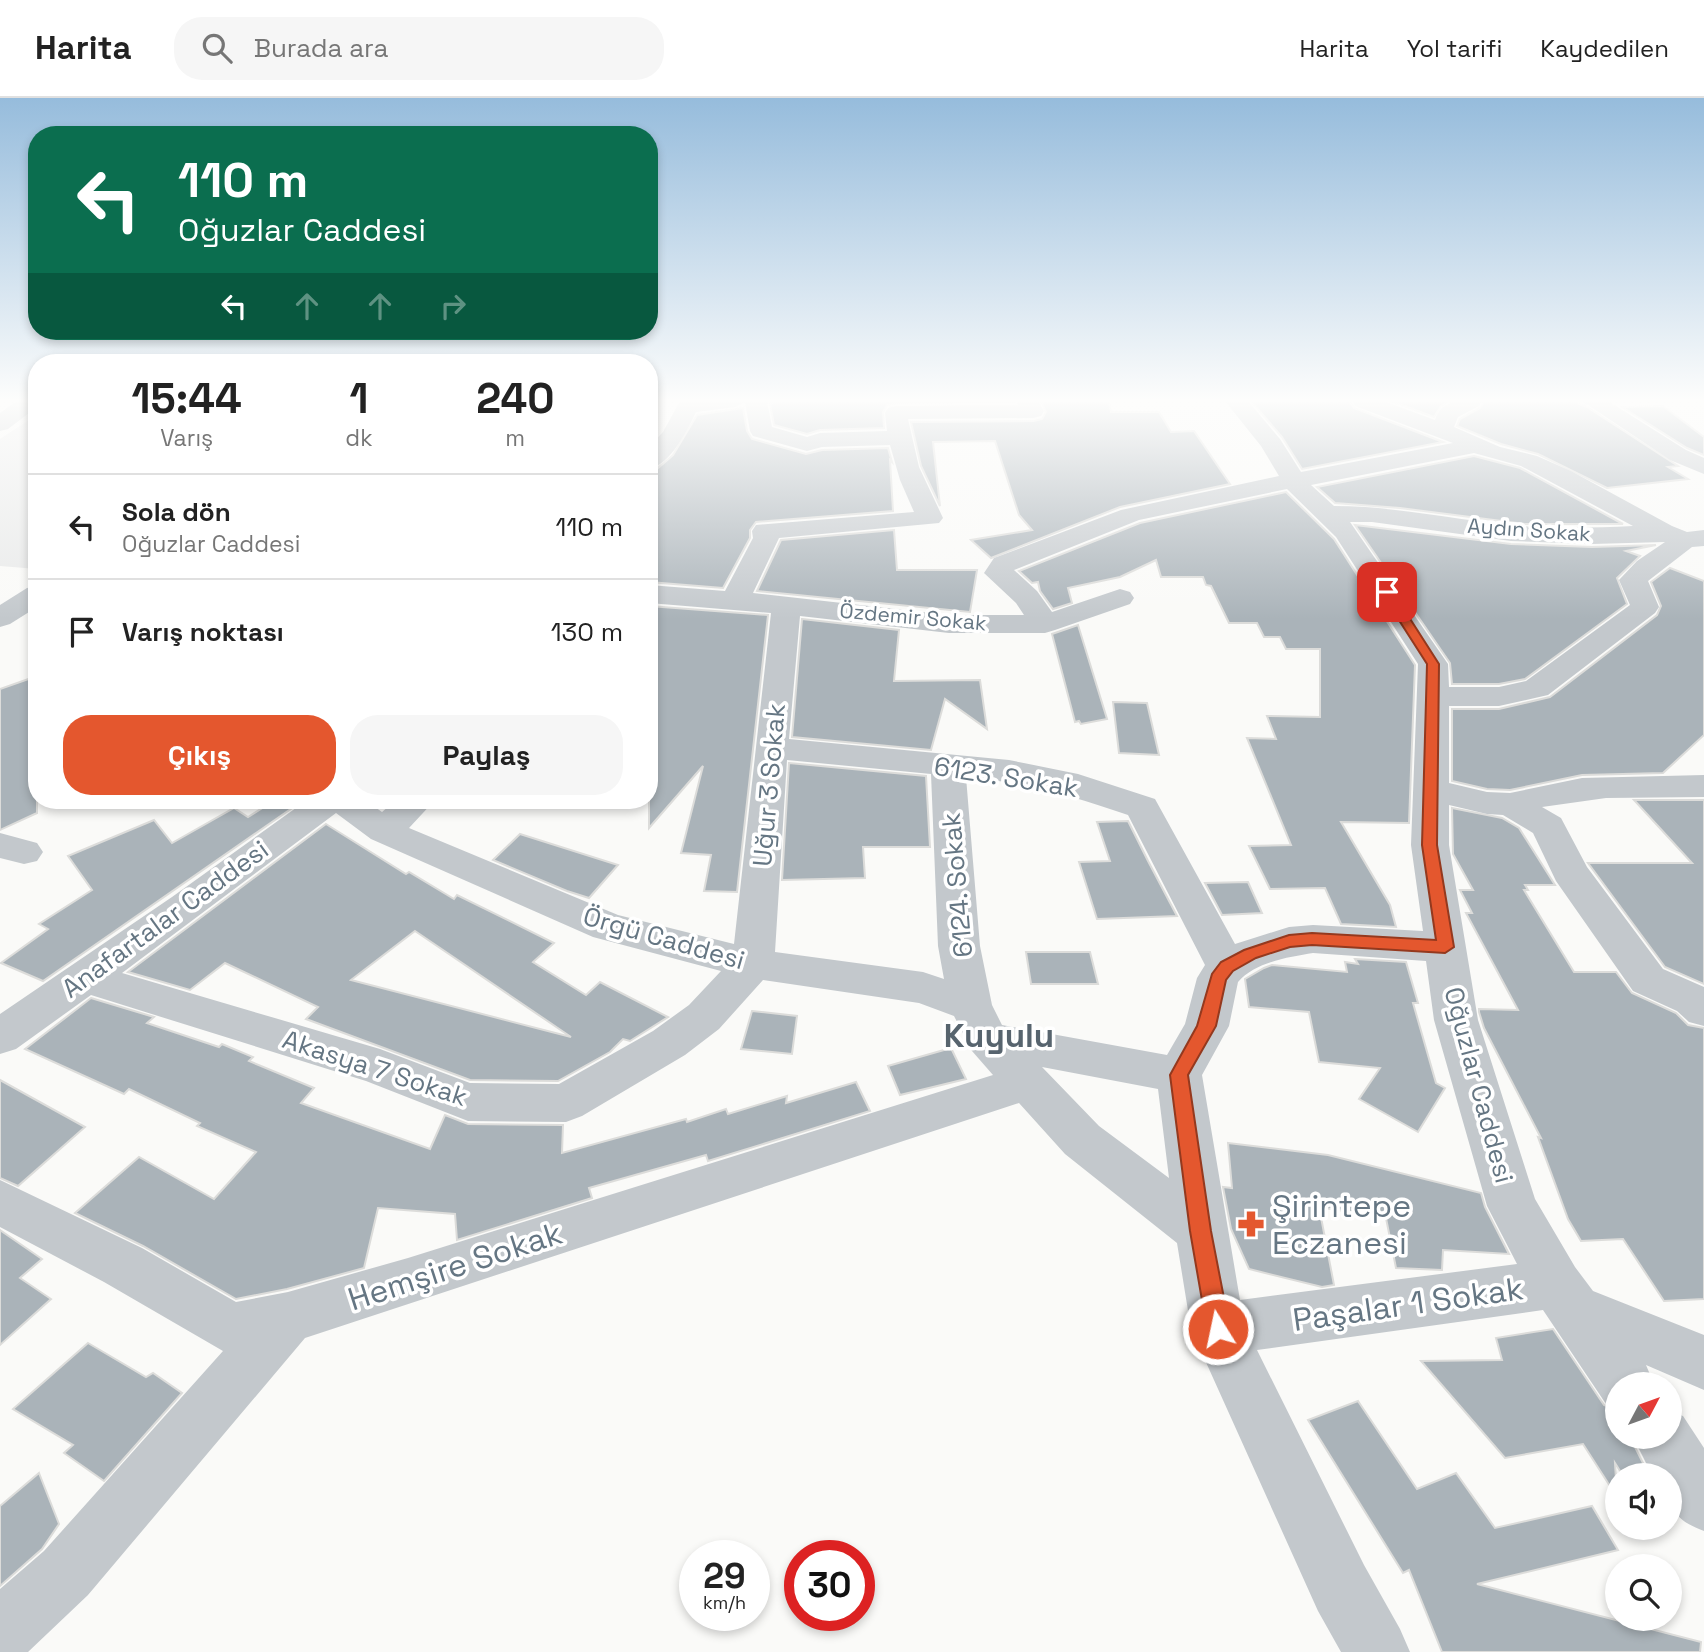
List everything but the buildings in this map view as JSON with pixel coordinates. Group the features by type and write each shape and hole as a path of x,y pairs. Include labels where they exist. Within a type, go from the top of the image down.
{"street":[{"path":"735,600 766,538 765,531 930,518 910,474"},
{"name":"Oğuzlar Caddesi","path":"1290,474 1346,533 1433,664 1430,845 1456,1020 1512,1206 1565,1297 1618,1372"},
{"path":"1294,479 1330,474"},
{"path":"1434,696 1500,698 1537,688 1645,607 1633,580 1684,537 1556,474"},
{"name":"Özdemir Sokak","path":"1045,624 1027,597 998,573 1004,564 1147,510 1294,479"},
{"name":"Aydın Sokak","path":"1329,514 1372,514 1511,533 1684,537"},
{"name":"Özdemir Sokak","path":"658,595 735,600 949,624 1045,624"},
{"path":"1045,624 1120,598"},
{"name":"Uğur 3 Sokak","path":"753,964 786,607"},
{"name":"6123. Sokak","path":"771,748 1009,771 1066,782 1142,807 1227,967"},
{"name":"6124. Sokak","path":"947,765 959,946 979,1022"},
{"path":"1432,790 1488,803 1511,804 1535,796 1582,789 1704,786"},
{"path":"1511,804 1548,826 1570,872 1648,980 1692,1000 1704,1010"},
{"name":"Anafartalar Caddesi","path":"0,1037 186,907 318,809"},
{"name":"Örgü Caddesi","path":"353,809 384,831 607,927 753,964 923,988 979,1022 1179,1075"},
{"path":"384,831 407,809"},
{"path":"1377,1652 1341,1588 1218,1329 1200,1231 1179,1075 1206,1026 1218,978 1227,967 1250,954 1289,942 1312,939 1445,947"},
{"name":"Akasya 7 Sokak","path":"84,977 380,1067 468,1102 566,1103 669,1044 704,1017 753,964"},
{"name":"Örgü Caddesi","path":"979,1022 1028,1082 1082,1140 1200,1231"},
{"name":"Hemşire Sokak","path":"0,1202 123,1265 232,1329 288,1318 1028,1082"},
{"path":"1565,1297 1704,1363"},
{"name":"Paşalar 1 Sokak","path":"1218,1329 1565,1297"},
{"path":"0,1633 66,1573 288,1318"},
{"path":"1670,1449 1704,1501"}],"shaded area":[{"path":"0,474 28,474 28,568 0,566"}],"place":[{"name":"Şirintepe Eczanesi","path":"1251,1224"}],"district":[{"name":"Kuyulu","path":"999,1035"}],"route":[{"path":"1218,1329 1200,1231 1179,1075 1206,1026 1218,978 1227,967 1250,954 1289,942 1312,939 1445,947 1430,845 1434,739 1433,664 1387,592"}]}
